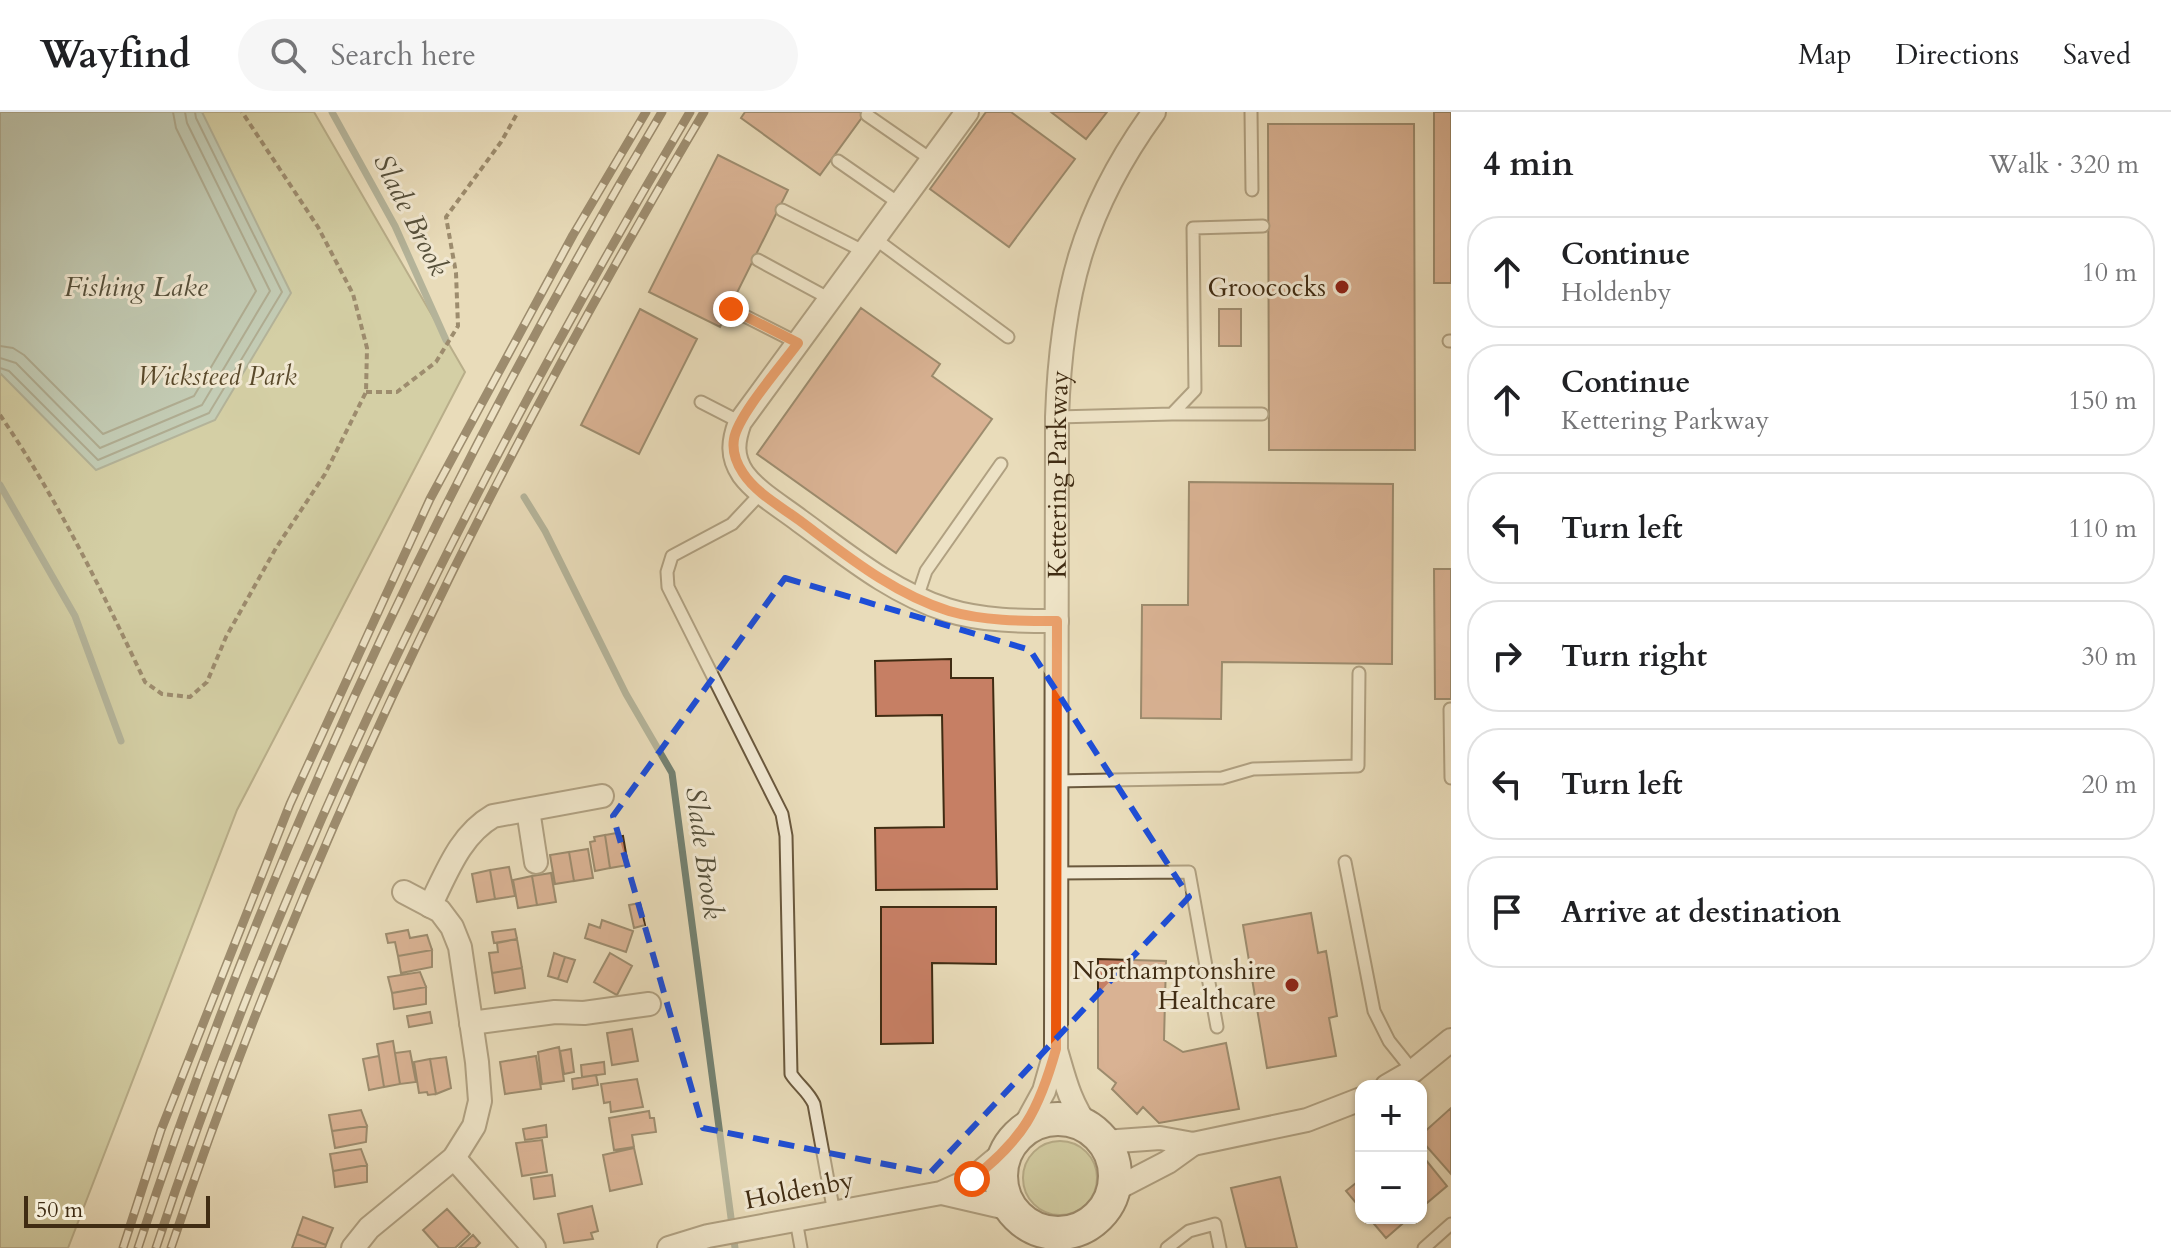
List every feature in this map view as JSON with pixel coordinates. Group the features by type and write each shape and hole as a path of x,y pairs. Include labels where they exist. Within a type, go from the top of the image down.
{"street":[{"name":"Kettering Parkway","path":"1015,1140 1044,1091 1056,1049 1059,360 1074,275 1092,221 1112,176 1154,112"},
{"path":"964,113 740,422 734,438 734,454 744,474 762,492 879,579 917,599 951,612 983,618 1057,621"},
{"path":"430,906 468,834 493,816 602,796"},
{"path":"528,810 536,862"},
{"path":"353,1248 369,1228 454,1158 474,1126 480,1101 460,947 452,927 440,911 404,892"},
{"path":"471,1023 649,1004"},
{"path":"1397,1080 1451,1040"},
{"name":"Kettering Parkway","path":"1056,1049 1078,1114 1096,1134"},
{"path":"1193,1144 1108,1202 1088,1225 1070,1233 1027,1228 1004,1194 1001,1179 1003,1163 1015,1140 1036,1123 1053,1119 1071,1120 1096,1134 1160,1138 1193,1144 1307,1120 1355,1101"},
{"path":"1095,1248 1115,1173 1112,1157 1096,1134"},
{"name":"Holdenby","path":"669,1248 708,1236 941,1193 972,1179 1015,1140"},
{"path":"454,1158 534,1248"},
{"name":"Holdenby","path":"941,1193 1027,1228"}],"lane":[{"path":"1251,112 1252,190"},
{"path":"867,115 932,160"},
{"path":"838,161 900,204"},
{"path":"782,210 870,245 1008,337"},
{"path":"1172,414 1195,390 1193,228 1263,226"},
{"path":"758,260 830,299"},
{"path":"731,309 798,343"},
{"path":"701,402 740,422"},
{"path":"1057,417 1262,414"},
{"path":"917,599 926,571 1001,464"},
{"path":"762,492 732,524 672,556 667,572 668,587 782,814 786,836 791,1074 799,1086 808,1091 814,1104 834,1213"},
{"path":"1057,781 1222,778 1253,769 1358,766 1359,673"},
{"path":"1450,709 1451,778"},
{"path":"1345,862 1374,1011 1389,1041 1413,1071"},
{"path":"1057,873 1189,872 1217,1027"},
{"path":"796,1220 801,1248"},
{"path":"1167,1248 1189,1231 1215,1224 1220,1248"},
{"path":"1424,1248 1451,1224"}],"path":[{"path":"0,415 27,454 63,520 145,682 162,694 190,697 207,682 226,637 276,548 325,474 366,392 367,348 353,294 318,227 242,112"},
{"path":"366,392 397,392 407,385 436,362 458,326 456,273 446,217 501,142 518,112"}],"highlighted area":[{"path":"785,578 1030,650 1189,897 930,1173 703,1128 613,816"}],"green space":[{"name":"Wicksteed Park","path":"0,112 314,112 465,372 237,810 68,1248 0,1248"},
{"path":"1053,1141 1067,1141 1081,1147 1091,1157 1097,1178 1095,1192 1081,1209 1067,1215 1053,1215 1039,1209 1029,1199 1023,1185 1023,1171 1029,1157 1039,1147"}],"water":[{"name":"Fishing Lake","path":"0,112 202,112 291,293 215,420 96,470 0,373"}],"building":[{"path":"745,112 866,112 820,175 741,118"},
{"path":"986,112 1011,112 1075,159 1009,247 930,189"},
{"path":"1051,112 1107,112 1086,139"},
{"path":"1434,112 1451,112 1451,283 1434,283"},
{"name":"Groococks","path":"1268,124 1414,124 1415,450 1269,450"},
{"path":"718,155 788,190 720,327 649,292"},
{"path":"861,308 940,364 932,376 992,419 896,553 757,454"},
{"path":"640,309 697,339 639,454 581,425"},
{"path":"1219,309 1241,309 1241,346 1219,346"},
{"path":"1189,482 1393,484 1392,664 1222,662 1221,719 1141,718 1142,605 1188,605"},
{"path":"1434,569 1451,569 1451,699 1435,699"},
{"path":"951,659 951,678 993,678 997,889 876,890 875,828 944,827 942,715 876,716 875,661"},
{"path":"617,833 618,837 623,836 628,865 610,868 605,835"},
{"path":"605,835 610,868 595,871 590,842 595,841 594,837"},
{"path":"588,849 593,878 574,881 569,852"},
{"path":"569,852 574,881 555,884 550,855"},
{"path":"509,867 515,896 495,899 490,870"},
{"path":"490,870 495,899 477,902 472,874"},
{"path":"551,873 556,902 537,905 532,876"},
{"path":"532,876 537,905 518,908 513,880"},
{"path":"640,903 645,925 634,928 629,905"},
{"path":"881,907 996,907 996,964 932,963 933,1043 881,1044"},
{"name":"Northamptonshire Healthcare","path":"1311,913 1318,953 1326,951 1337,1016 1329,1018 1336,1056 1267,1068 1243,925"},
{"path":"602,920 633,931 626,952 585,938 589,924 600,928"},
{"path":"515,929 517,939 494,943 492,932"},
{"path":"408,930 410,938 427,935 432,950 398,956 395,942 388,943 386,934"},
{"path":"517,939 522,968 492,973 489,953 498,952 497,943"},
{"path":"432,950 432,967 401,973 398,956"},
{"path":"554,953 565,957 558,979 548,976"},
{"path":"610,953 632,966 617,995 594,982"},
{"path":"565,957 575,960 567,982 558,979"},
{"path":"1098,959 1166,961 1164,1040 1183,1052 1226,1043 1239,1109 1159,1123 1143,1107 1137,1114 1112,1089 1116,1083 1098,1068"},
{"path":"522,968 525,988 495,993 492,973"},
{"path":"420,972 426,987 392,993 388,977"},
{"path":"426,987 426,1004 394,1009 392,993"},
{"path":"430,1012 432,1023 409,1027 407,1016"},
{"path":"632,1029 638,1061 612,1065 607,1033"},
{"path":"393,1041 400,1084 384,1087 377,1044"},
{"path":"559,1047 564,1081 542,1084 538,1052"},
{"path":"571,1049 574,1072 564,1074 560,1051"},
{"path":"410,1051 416,1082 400,1084 395,1053"},
{"path":"379,1056 384,1087 369,1090 363,1059"},
{"path":"536,1056 541,1089 505,1094 500,1062"},
{"path":"446,1057 451,1088 436,1094 430,1059"},
{"path":"430,1059 436,1094 428,1095 427,1092 419,1093 414,1062"},
{"path":"604,1062 605,1074 582,1077 581,1065"},
{"path":"596,1075 598,1085 573,1089 572,1079"},
{"path":"637,1079 643,1107 611,1112 610,1102 604,1103 601,1084"},
{"path":"1451,1108 1451,1174 1427,1147 1427,1130"},
{"path":"361,1110 367,1126 332,1131 329,1115"},
{"path":"649,1111 650,1118 654,1118 656,1132 632,1135 634,1147 614,1150 609,1118"},
{"path":"546,1125 547,1137 525,1140 523,1129"},
{"path":"367,1126 366,1142 335,1148 332,1131"},
{"path":"542,1140 547,1172 522,1176 516,1143"},
{"path":"634,1148 642,1184 610,1191 603,1155"},
{"path":"361,1149 367,1165 333,1171 330,1154"},
{"path":"1427,1161 1447,1186 1427,1203"},
{"path":"367,1165 367,1182 335,1187 333,1171"},
{"path":"552,1175 555,1196 534,1199 531,1178"},
{"path":"1280,1177 1297,1248 1246,1248 1231,1188"},
{"path":"1355,1184 1355,1202 1346,1191"},
{"path":"592,1206 598,1231 591,1233 593,1239 564,1243 558,1214"},
{"path":"447,1209 470,1234 455,1248 439,1248 423,1230"},
{"path":"303,1217 333,1228 326,1245 297,1234"},
{"path":"1374,1224 1402,1224 1386,1238"},
{"path":"297,1234 326,1245 325,1248 292,1248"},
{"path":"473,1235 480,1243 475,1248 459,1248"}],"waterway":[{"name":"Slade Brook","path":"332,112 395,226 446,340"},
{"path":"0,485 75,616 121,741"},
{"name":"Slade Brook","path":"524,497 545,531 626,694 672,773 735,1248"}],"railway":[{"path":"123,1248 161,1130 290,804 430,499 573,235 646,112"},
{"path":"138,1248 189,1100 245,954 304,809 368,666 508,385 662,112"},
{"path":"156,1248 208,1100 265,953 326,809 392,666 535,385 690,112"},
{"path":"171,1248 223,1100 280,953 341,809 407,666 549,385 704,112"}],"place":[{"name":"Groococks","path":"1342,287"},
{"name":"Northamptonshire Healthcare","path":"1292,985"}],"route":[{"path":"731,309 798,343 740,422 734,438 734,454 744,474 762,492 879,579 917,599 951,612 983,618 1057,621 1056,1049 1035,1112 1009,1148 972,1179"}]}
